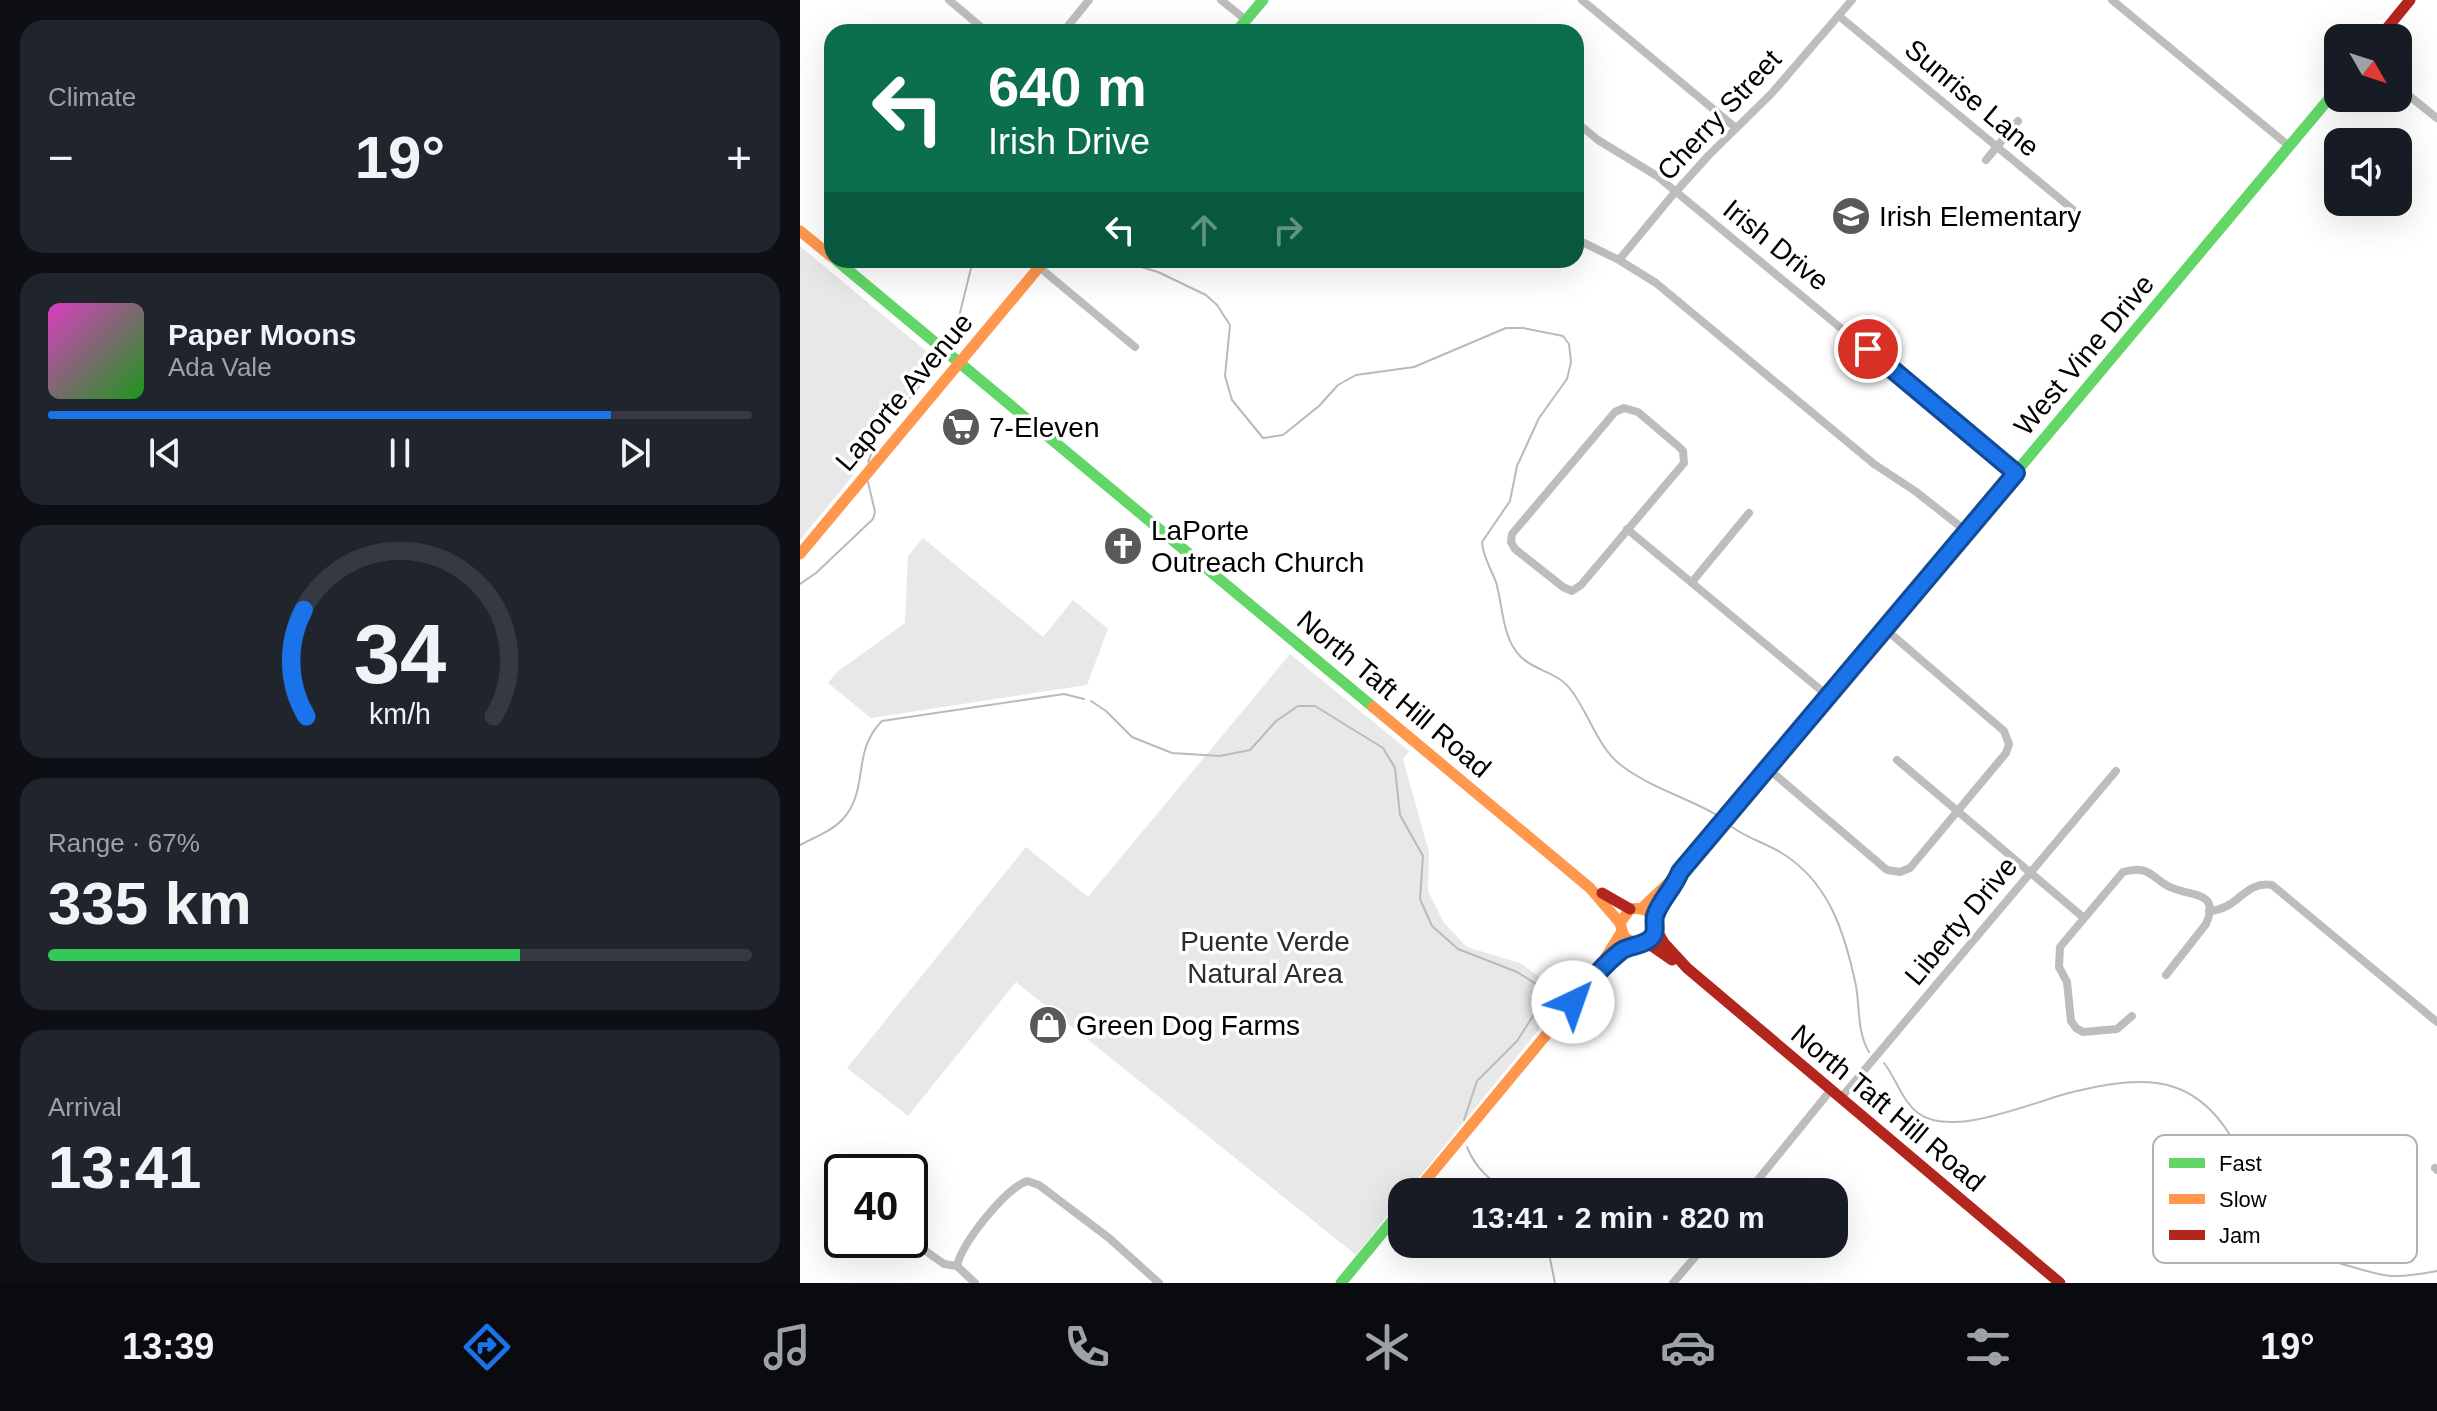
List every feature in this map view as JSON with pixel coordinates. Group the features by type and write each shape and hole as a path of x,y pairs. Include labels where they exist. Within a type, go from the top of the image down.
{"street":[{"path":"949,0 978,24"},
{"path":"1070,24 1089,0"},
{"path":"1221,0 1246,20"},
{"path":"1243,24 1263,0"},
{"path":"1582,0 1736,128"},
{"name":"Cherry Street","path":"1619,260 1676,191 1772,93 1852,0"},
{"path":"2112,0 2289,146"},
{"path":"2390,24 2410,0"},
{"name":"Sunrise Lane","path":"1839,16 2077,213"},
{"path":"2412,98 2437,118"},
{"name":"West Vine Drive","path":"1594,977 1621,928 1636,909 1680,872 2324,105"},
{"path":"1986,160 2018,121"},
{"name":"Irish Drive","path":"1584,129 1676,191 2016,473"},
{"name":"North Taft Hill Road","path":"800,231 824,250"},
{"path":"1584,243 1656,283 1874,464 1966,531"},
{"name":"North Taft Hill Road","path":"846,268 1590,888 1621,928"},
{"name":"Laporte Avenue","path":"800,554 1039,268"},
{"path":"1046,268 1135,347"},
{"path":"1624,408 1638,412 1678,446 1685,457 1680,469 1627,529 1581,585 1572,591 1515,549 1511,542 1512,534 1615,412 1624,408"},
{"path":"1692,582 1749,513"},
{"path":"1627,529 1828,696"},
{"path":"1767,768 1887,870 1898,873 1910,868 2006,753 2009,741 2004,731 1884,628"},
{"path":"1897,760 2084,918"},
{"name":"Liberty Drive","path":"1840,1099 2116,771"},
{"path":"2132,1016 2117,1029 2083,1032 2074,1026 2067,982 2058,960 2060,947 2123,872 2133,869 2151,873 2172,888 2197,893 2206,901 2209,912 2206,924 2166,975"},
{"name":"West Vine Drive","path":"1428,1178 1594,977 1620,952 1640,943 1655,924 1680,872"},
{"path":"2209,912 2226,909 2247,890 2258,885 2272,885 2437,1022"},
{"name":"North Taft Hill Road","path":"1590,888 1636,909"},
{"path":"1636,909 1655,924"},
{"name":"North Taft Hill Road","path":"1655,924 1664,943 1687,968 2060,1283"},
{"path":"1621,928 1640,943"},
{"name":"North Taft Hill Road","path":"1640,943 1687,968"},
{"path":"1759,1178 1830,1091"},
{"path":"957,1266 966,1244 1010,1192 1027,1181 1039,1185 1109,1238 1159,1283"},
{"path":"1341,1283 1388,1226"},
{"path":"928,1253 944,1264 957,1266 975,1283"},
{"path":"1673,1283 1694,1258"}],"green space":[{"path":"800,246 932,356 934,365 872,441 851,478 800,540"},
{"path":"923,538 1043,637 1073,600 1108,629 1087,685 871,718 828,683 837,672 905,623 908,556"},
{"name":"Puente Verde Natural Area","path":"1290,654 1409,751 1403,759 1429,852 1428,891 1444,923 1467,947 1520,963 1566,996 1418,1178 1388,1178 1388,1215 1356,1255 1016,982 908,1116 847,1068 1026,847 1088,897"}],"waterway":[{"path":"955,333 971,268"},
{"path":"1144,268 1206,295 1217,305 1230,325 1225,376 1232,400 1263,438 1283,435 1319,406 1338,385 1356,375 1414,367 1506,328 1563,336 1569,344 1571,362 1567,379 1539,418 1517,466 1510,501 1482,542 1496,582 1507,632 1521,657 1566,684 1606,750 1622,766 1715,814"},
{"path":"868,462 877,440 939,361"},
{"path":"800,584 816,573 873,519 875,512 868,482"},
{"path":"800,845 834,827 851,807 867,745 882,721 1064,694 1084,699"},
{"path":"1091,701 1132,737 1172,753 1220,756 1250,750 1276,721 1298,706 1315,706 1383,748 1395,768 1400,815 1423,856 1420,899 1432,926 1458,949 1517,972 1536,984 1542,994 1542,1002 1517,1041 1477,1081 1464,1120"},
{"path":"1732,827 1797,864 1823,893 1846,947 1856,986 1861,1028 1869,1052"},
{"path":"1884,1063 1908,1102 1918,1113 1934,1120 1974,1120 2088,1088 2151,1082 2174,1087 2194,1097 2211,1110 2229,1135"},
{"path":"1467,1147 1490,1178"},
{"path":"1550,1258 1555,1283"},
{"path":"2340,1263 2398,1276 2437,1271"}],"traffic: fast":[{"path":"1243,24 1263,0"},
{"path":"1918,589 2324,105"},
{"path":"846,268 1373,707"},
{"path":"1341,1283 1388,1226"}],"traffic: slow":[{"path":"800,231 824,250"},
{"path":"800,554 1038,268"},
{"path":"1642,908 1680,872 1918,589"},
{"path":"1373,707 1590,888 1620,923"},
{"path":"1428,1178 1594,977 1625,949 1650,939 1656,923 1652,915 1643,909 1630,909 1620,923 1624,937 1634,943"},
{"path":"1604,960 1621,933"}],"traffic: jam":[{"path":"2390,24 2410,0"},
{"path":"1602,893 1630,909"},
{"path":"1656,929 1664,943 1687,968 2060,1283"},
{"path":"1646,942 1672,960"}],"place":[{"name":"Irish Elementary","path":"1851,216"},
{"name":"7-Eleven","path":"961,427"},
{"name":"LaPorte Outreach Church","path":"1123,546"},
{"name":"Green Dog Farms","path":"1048,1025"}],"route":[{"path":"1573,1002 1620,952 1634,943 1640,944 1650,939 1656,929 1654,918 1680,872 2016,473 1868,349"}]}
